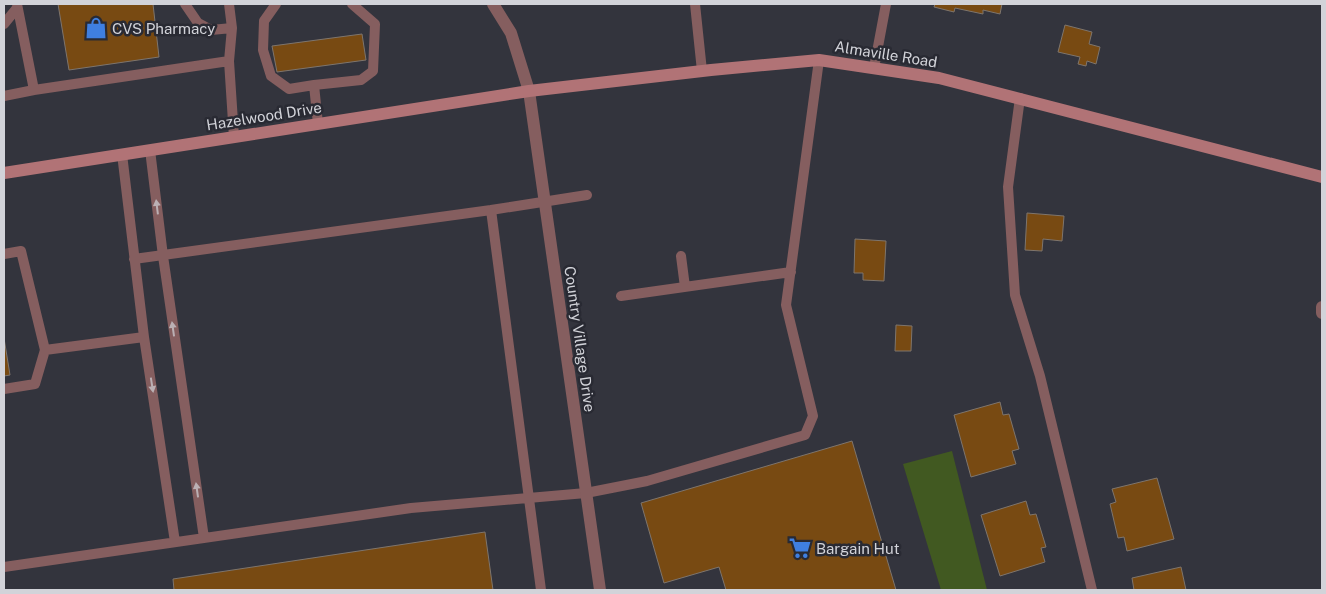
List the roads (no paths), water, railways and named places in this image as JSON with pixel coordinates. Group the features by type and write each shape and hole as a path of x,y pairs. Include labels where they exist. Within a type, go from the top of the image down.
{"street":[{"path":"493,4 511,33 529,91"},
{"name":"Almaville Road","path":"529,91 819,60 939,78 1322,178"},
{"name":"Hazelwood Drive","path":"4,173 529,91"},
{"name":"Country Village Drive","path":"529,91 600,590"},
{"path":"1322,307 1322,313"}],"lane":[{"path":"185,4 198,23 211,30 232,28"},
{"path":"229,4 232,28 228,61 234,137"},
{"path":"276,4 264,21 263,50 271,76 289,89 361,80 373,71 375,24 352,4"},
{"path":"695,4 702,71"},
{"path":"874,68 886,4"},
{"path":"4,24 17,6"},
{"path":"17,6 34,90"},
{"path":"4,567 411,508 586,493 647,481 805,435 813,416 786,305 819,60"},
{"path":"4,96 228,61"},
{"path":"314,85 318,124"},
{"path":"1020,98 1008,187 1015,295 1040,376 1092,590"},
{"path":"150,150 163,256 204,538"},
{"path":"122,154 144,337 175,542"},
{"path":"134,259 587,195"},
{"path":"491,210 541,590"},
{"path":"4,254 21,251 45,350 35,384 4,389"},
{"path":"681,256 685,287"},
{"path":"621,296 791,272"},
{"path":"45,350 144,337"}],"place":[{"name":"CVS Pharmacy","path":"96,28"},
{"name":"Bargain Hut","path":"800,548"}]}
